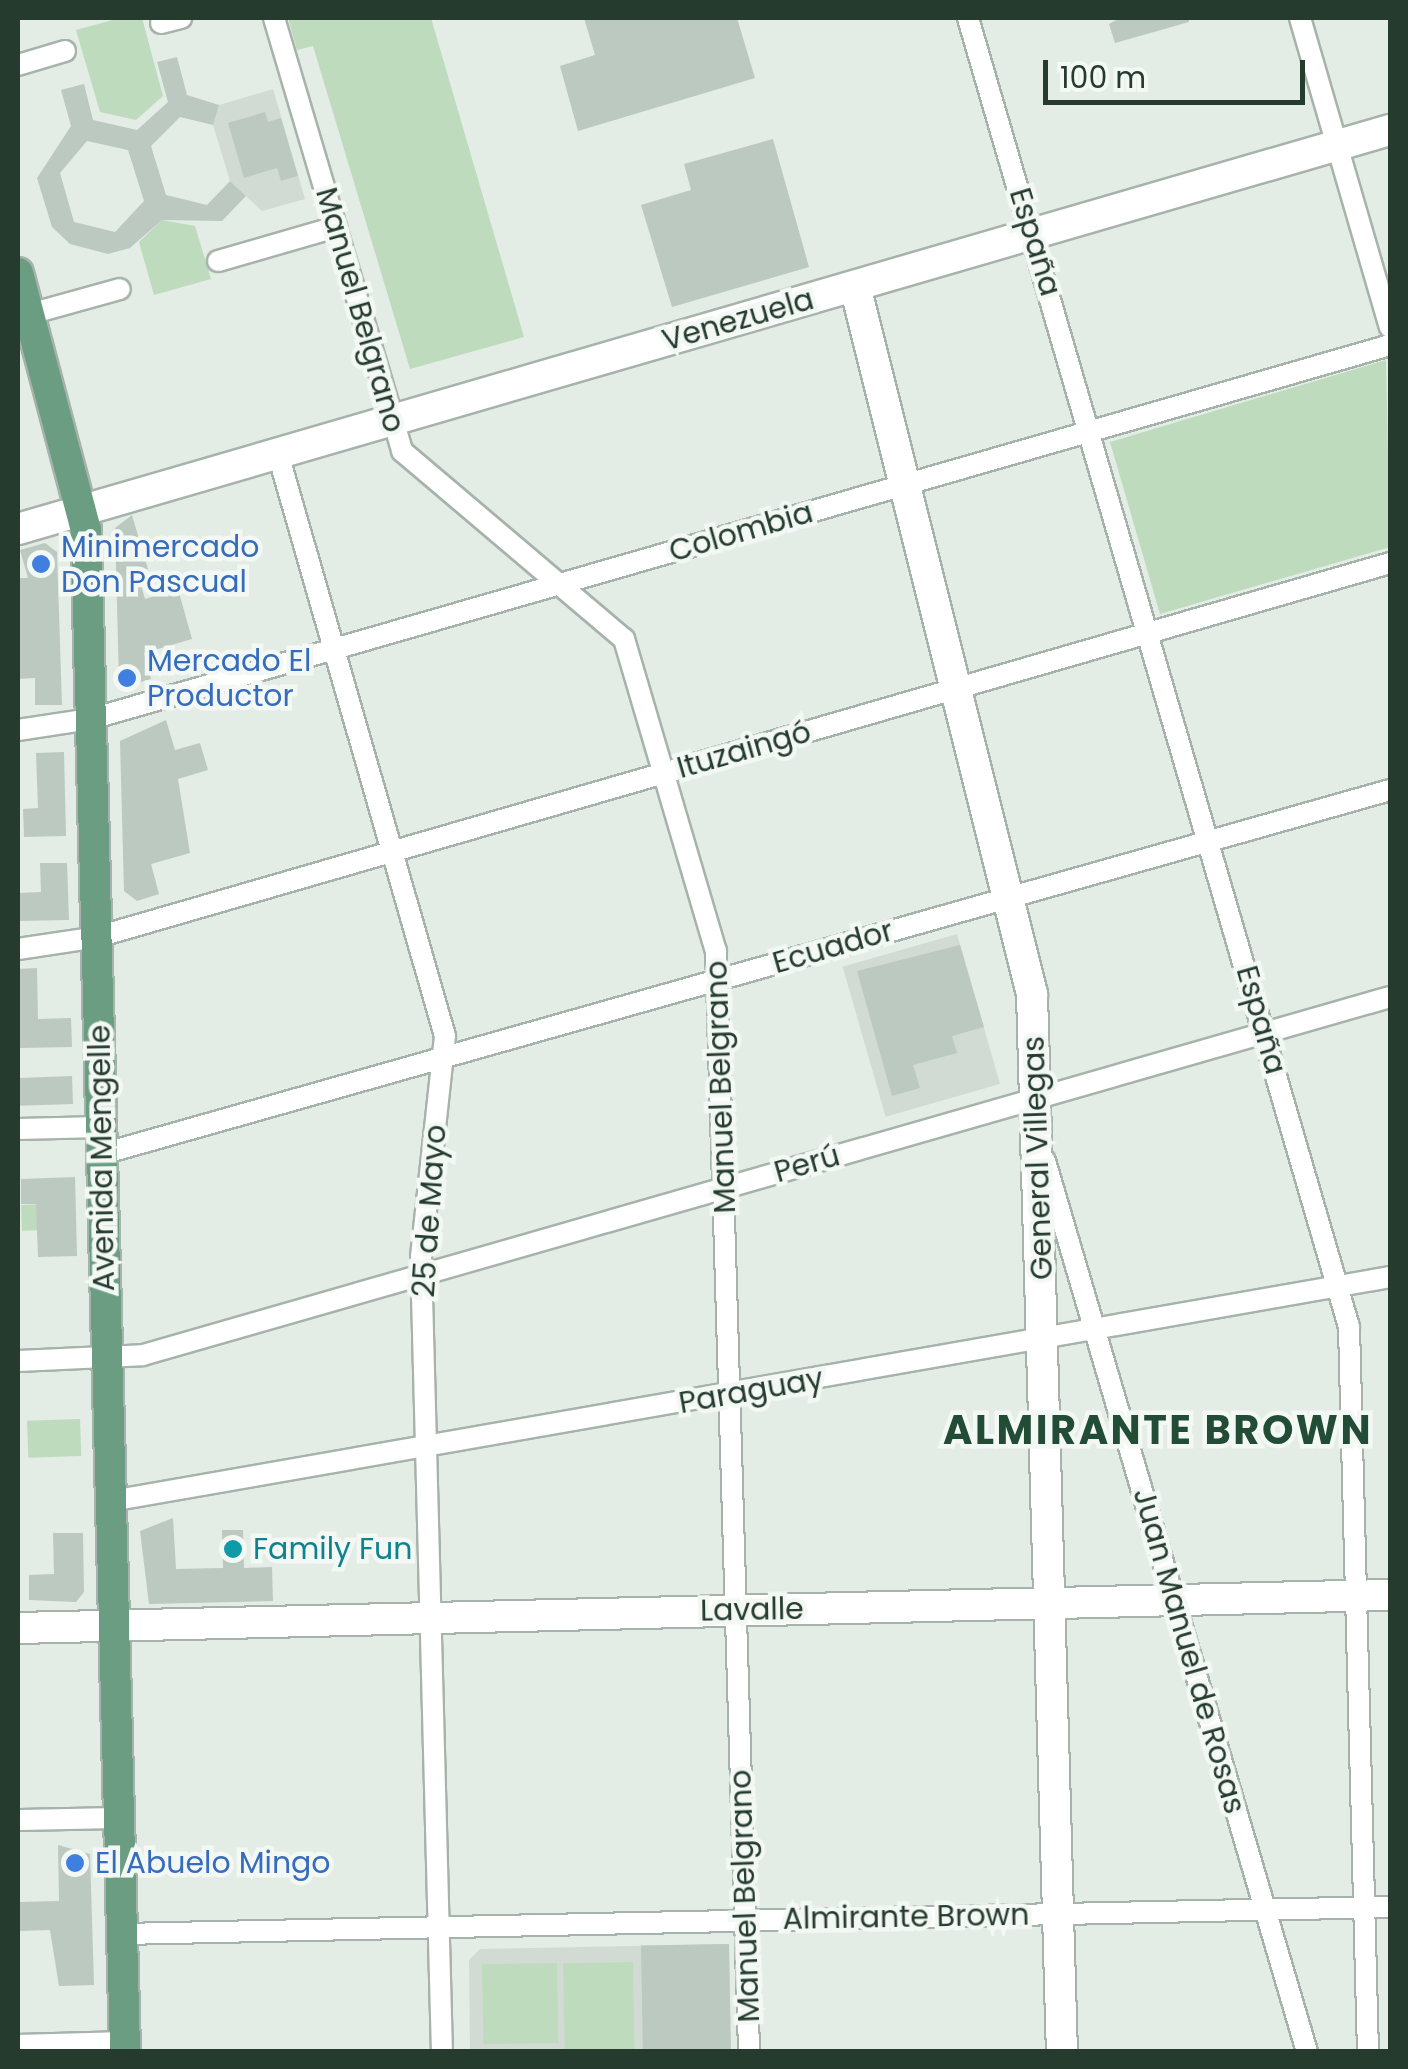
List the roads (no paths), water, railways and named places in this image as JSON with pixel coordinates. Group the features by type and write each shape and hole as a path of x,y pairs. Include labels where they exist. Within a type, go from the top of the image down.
{"main road":[{"name":"Avenida Mengelle","path":"18,273 84,510 125,2047"}],"street":[{"name":"Manuel Belgrano","path":"274,18 392,420 410,463 624,639 720,979 749,2052"},
{"name":"España","path":"968,18 1338,1286 1354,1367 1368,2052"},
{"path":"1300,18 1390,326"},
{"path":"18,66 65,51"},
{"name":"Venezuela","path":"18,529 1390,130"},
{"path":"218,261 336,227"},
{"name":"General Villegas","path":"855,286 961,687 1032,994 1062,2052"},
{"path":"30,314 120,289"},
{"name":"Colombia","path":"18,730 91,719 1390,345"},
{"name":"25 de Mayo","path":"278,454 393,852 444,1057 422,1275 442,2052"},
{"name":"Ituzaingó","path":"18,949 97,937 1390,562"},
{"name":"Ecuador","path":"18,1129 102,1141 444,1057 1390,790"},
{"name":"Perú","path":"18,1361 107,1359 422,1275 1390,998"},
{"name":"Juan Manuel de Rosas","path":"1038,1136 1306,2052"},
{"name":"Paraguay","path":"111,1501 1095,1332 1390,1277"},
{"name":"Lavalle","path":"18,1628 1390,1595"},
{"path":"18,1820 119,1818"},
{"name":"Almirante Brown","path":"122,1934 1390,1907"},
{"path":"18,2045 125,2047"}],"place":[{"name":"Minimercado Don Pascual","path":"41,564"},
{"name":"Mercado El Productor","path":"127,678"},
{"name":"Family Fun","path":"233,1549"},
{"name":"El Abuelo Mingo","path":"75,1863"}],"district":[{"name":"ALMIRANTE BROWN","path":"1158,1430"}]}
